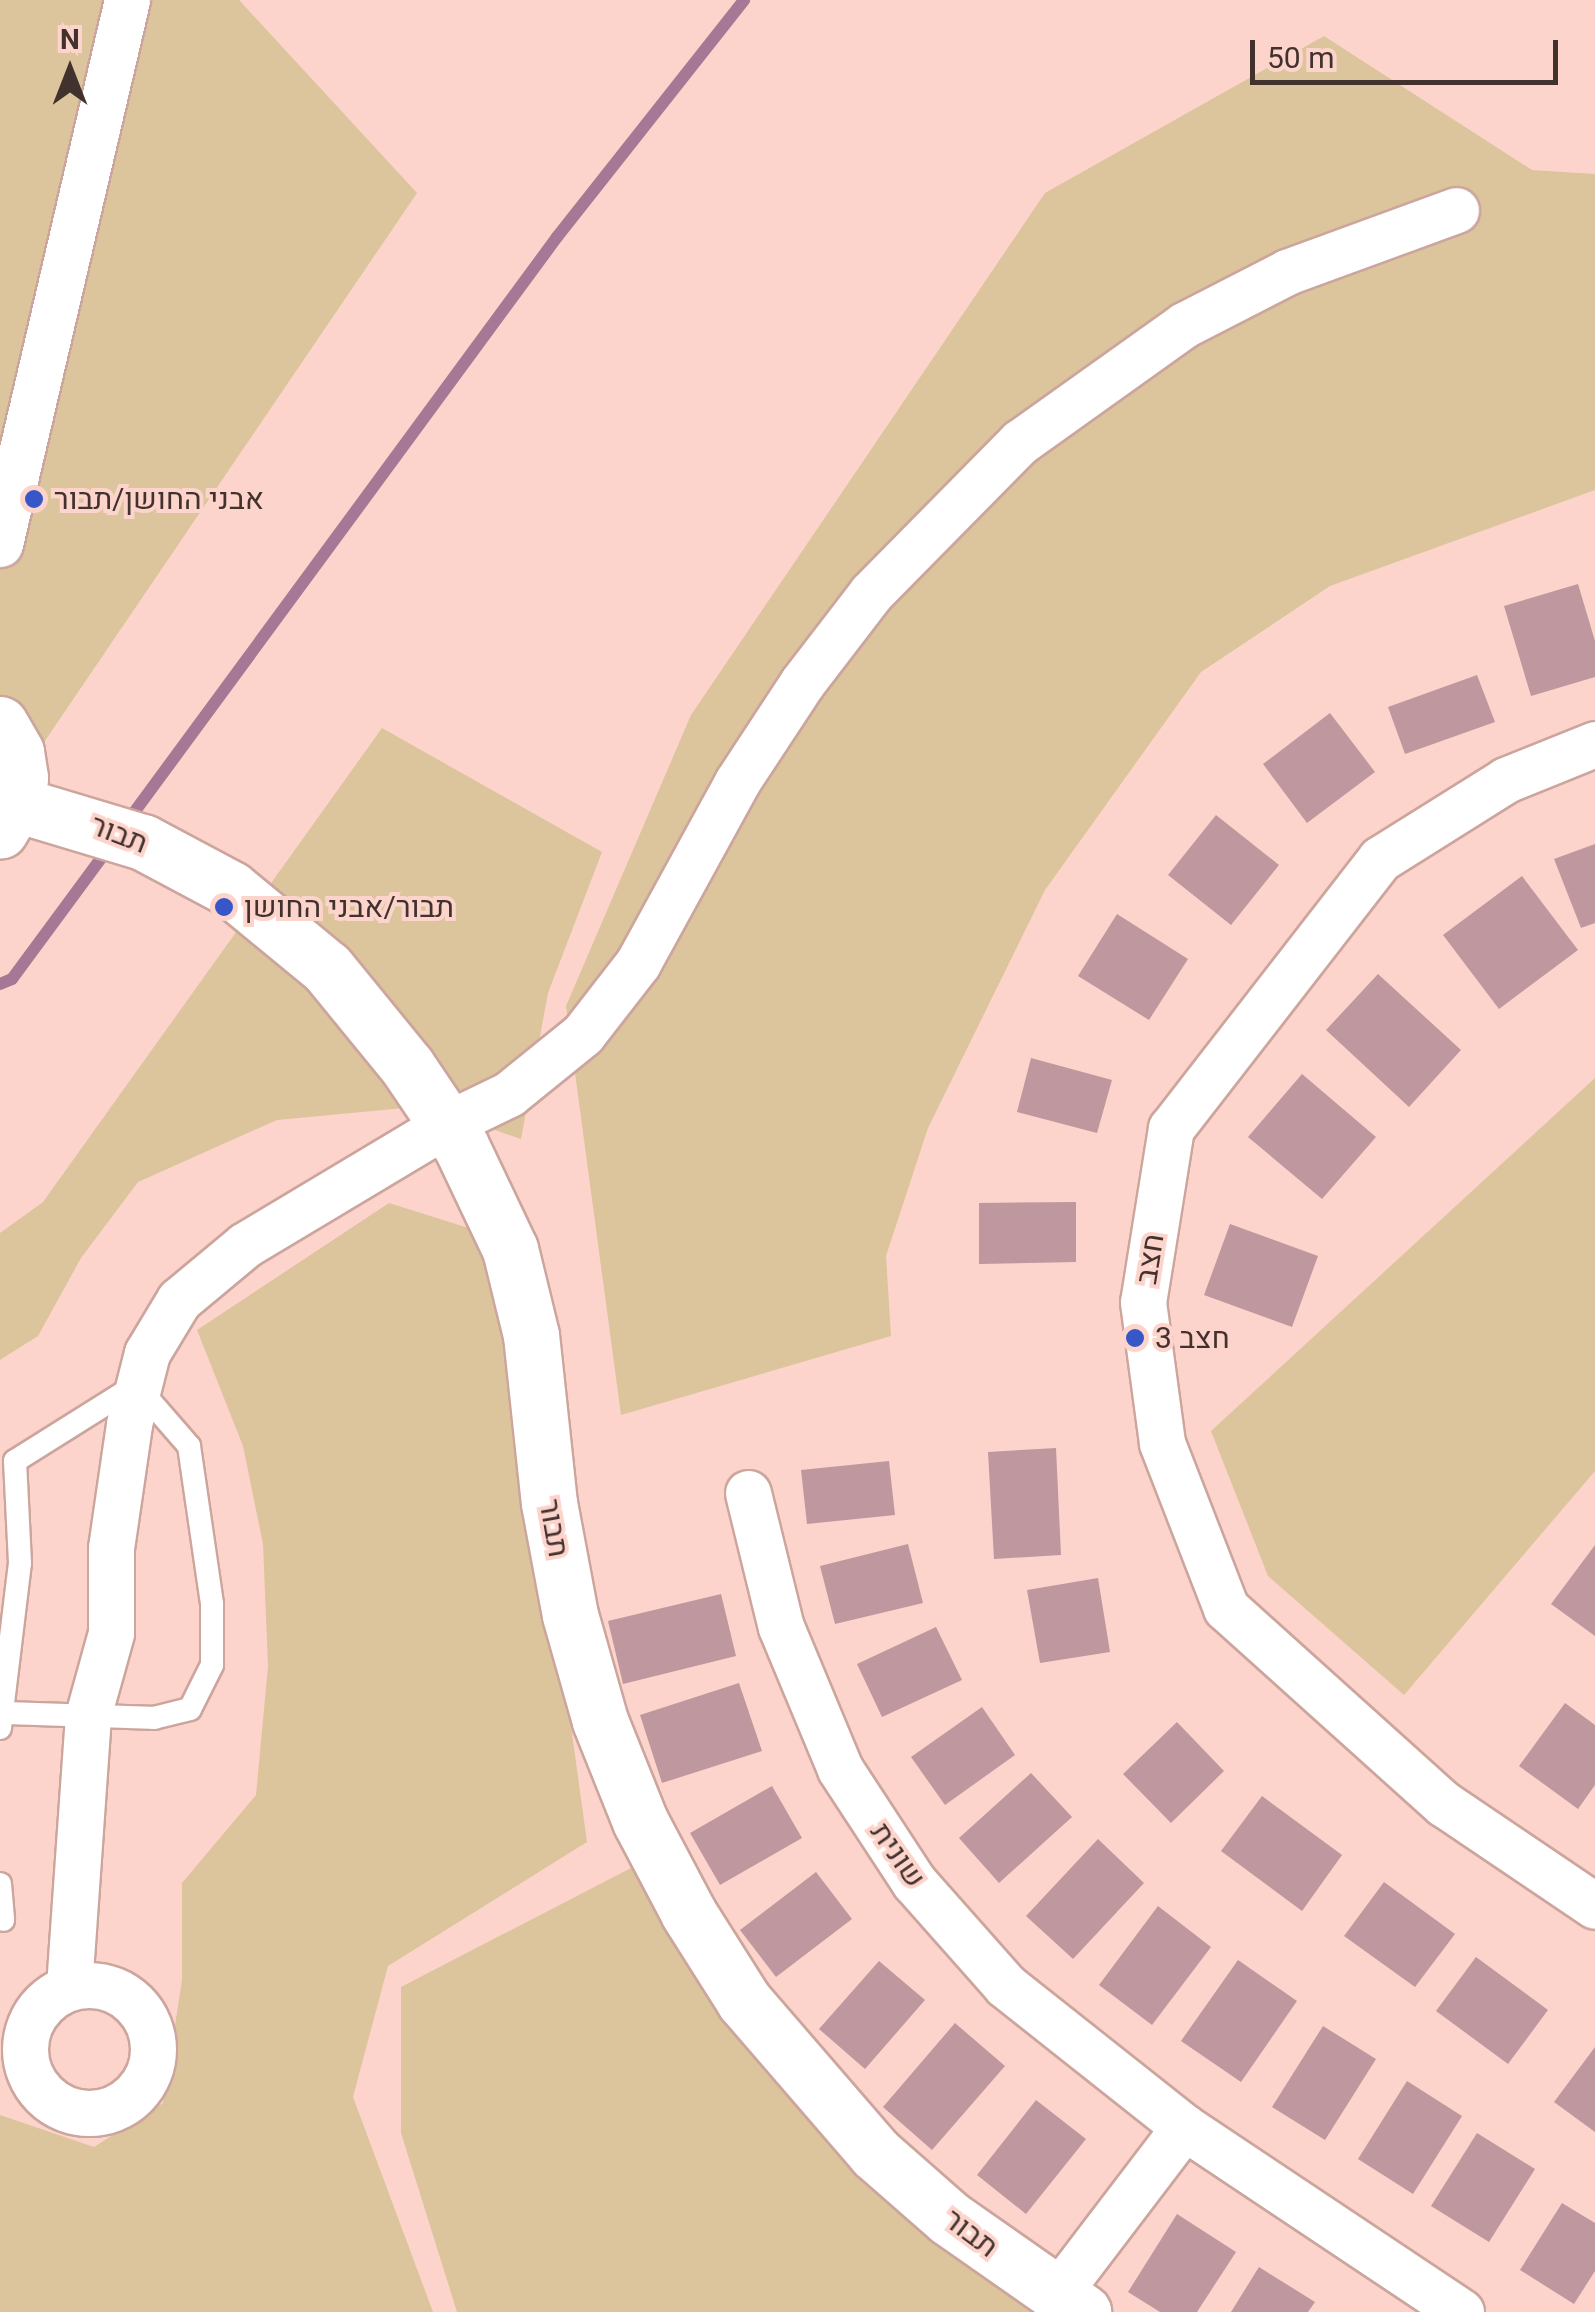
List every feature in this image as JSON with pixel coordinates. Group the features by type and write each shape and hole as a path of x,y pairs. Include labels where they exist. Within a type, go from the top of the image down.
{"street":[{"path":"0,544 127,0"},
{"path":"68,1987 88,1716 111,1633 111,1548 136,1385 161,1324 199,1279 447,1124 536,1076 603,1012 802,683 870,593 1020,442 1184,325 1287,272 1456,210"},
{"path":"0,724 19,764 8,818"},
{"name":"חצב","path":"1595,744 1506,780 1380,860 1171,1128 1143,1302 1162,1443 1226,1608 1444,1804 1595,1906"},
{"name":"תבור","path":"8,818 143,842 266,914 345,988 447,1124 497,1216 526,1308 549,1503 570,1615 600,1721 688,1914 744,2001 875,2153 949,2218 1070,2303"},
{"name":"שונית","path":"748,1493 781,1627 840,1768 914,1882 1005,1985 1184,2126 1461,2312"},
{"path":"102,1986 132,2000 153,2038 146,2081 112,2110 80,2113 50,2102 13,2063 32,2018 68,1987 102,1986"},
{"path":"1070,2303 1184,2126"}],"lane":[{"path":"136,1385 189,1446 212,1604 212,1665 190,1710 154,1718 88,1716 1,1720 20,1563 15,1461 136,1385"},
{"path":"0,1884 3,1920"}],"shaded area":[{"path":"0,0 239,0 417,193 0,807"},
{"path":"1324,36 1532,170 1595,174 1595,490 1330,586 1201,672 1045,890 928,1128 886,1256 891,1336 621,1415 566,1006 691,715 1045,193"},
{"path":"382,728 602,852 548,993 521,1139 425,1106 277,1120 138,1182 81,1258 38,1336 0,1360 0,1233 43,1202"},
{"path":"1595,1078 1595,1471 1404,1695 1268,1576 1211,1431"},
{"path":"389,1203 516,1243 516,1330 587,1842 388,1966 353,2097 433,2312 0,2312 0,2115 94,2147 163,2103 182,1980 182,1883 256,1795 268,1666 263,1544 243,1446 197,1330"},
{"path":"658,1854 725,2006 1046,2312 457,2312 401,2133 401,1987"}],"building":[{"path":"1578,584 1595,641 1595,677 1531,696 1504,606"},
{"path":"1477,675 1495,722 1405,754 1388,707"},
{"path":"1330,713 1375,772 1307,823 1263,764"},
{"path":"1216,815 1279,865 1231,925 1168,875"},
{"path":"1595,844 1595,923 1581,928 1554,859"},
{"path":"1522,876 1578,950 1499,1009 1443,935"},
{"path":"1117,914 1188,959 1149,1020 1078,976"},
{"path":"1378,974 1461,1050 1409,1107 1326,1030"},
{"path":"1031,1058 1112,1080 1097,1133 1017,1112"},
{"path":"1302,1074 1376,1137 1322,1199 1248,1137"},
{"path":"1076,1202 1076,1262 979,1264 979,1203"},
{"path":"1230,1224 1318,1256 1292,1327 1204,1295"},
{"path":"1056,1448 1061,1555 994,1559 988,1452"},
{"path":"889,1461 895,1515 807,1524 801,1470"},
{"path":"908,1544 923,1603 835,1624 820,1566"},
{"path":"1595,1545 1595,1636 1551,1604"},
{"path":"1098,1578 1110,1652 1040,1663 1027,1590"},
{"path":"721,1594 736,1656 623,1684 608,1621"},
{"path":"936,1627 962,1680 882,1717 857,1664"},
{"path":"739,1683 762,1751 662,1783 640,1715"},
{"path":"1565,1703 1595,1725 1595,1785 1578,1809 1519,1766"},
{"path":"982,1707 1015,1755 945,1805 911,1757"},
{"path":"1177,1722 1224,1771 1171,1823 1123,1774"},
{"path":"1031,1773 1072,1817 999,1883 959,1838"},
{"path":"772,1786 802,1838 720,1885 690,1833"},
{"path":"1262,1796 1342,1855 1302,1911 1221,1851"},
{"path":"1098,1839 1144,1883 1073,1959 1026,1916"},
{"path":"816,1872 852,1919 776,1977 740,1930"},
{"path":"1384,1882 1455,1934 1415,1987 1344,1936"},
{"path":"1158,1906 1211,1947 1152,2025 1099,1985"},
{"path":"1476,1957 1548,2010 1508,2064 1436,2011"},
{"path":"1238,1960 1297,2001 1241,2082 1181,2041"},
{"path":"879,1961 925,2000 865,2069 819,2029"},
{"path":"955,2023 1005,2066 932,2150 883,2107"},
{"path":"1323,2026 1376,2059 1325,2140 1272,2107"},
{"path":"1595,2047 1595,2132 1554,2102"},
{"path":"1407,2081 1462,2116 1413,2194 1358,2159"},
{"path":"1036,2100 1086,2139 1026,2214 977,2175"},
{"path":"1477,2133 1535,2169 1489,2242 1431,2206"},
{"path":"1562,2203 1595,2223 1595,2271 1574,2304 1520,2270"},
{"path":"1177,2214 1236,2252 1197,2312 1160,2312 1128,2292"},
{"path":"1259,2267 1315,2302 1308,2312 1231,2312"}],"waterway":[{"path":"127,822 557,237 744,0"},
{"path":"0,984 12,979 110,846"}],"place":[{"name":"אבני החושן/תבור","path":"34,499"},
{"name":"תבור/אבני החושן","path":"224,907"},
{"name":"חצב 3","path":"1135,1338"}]}
